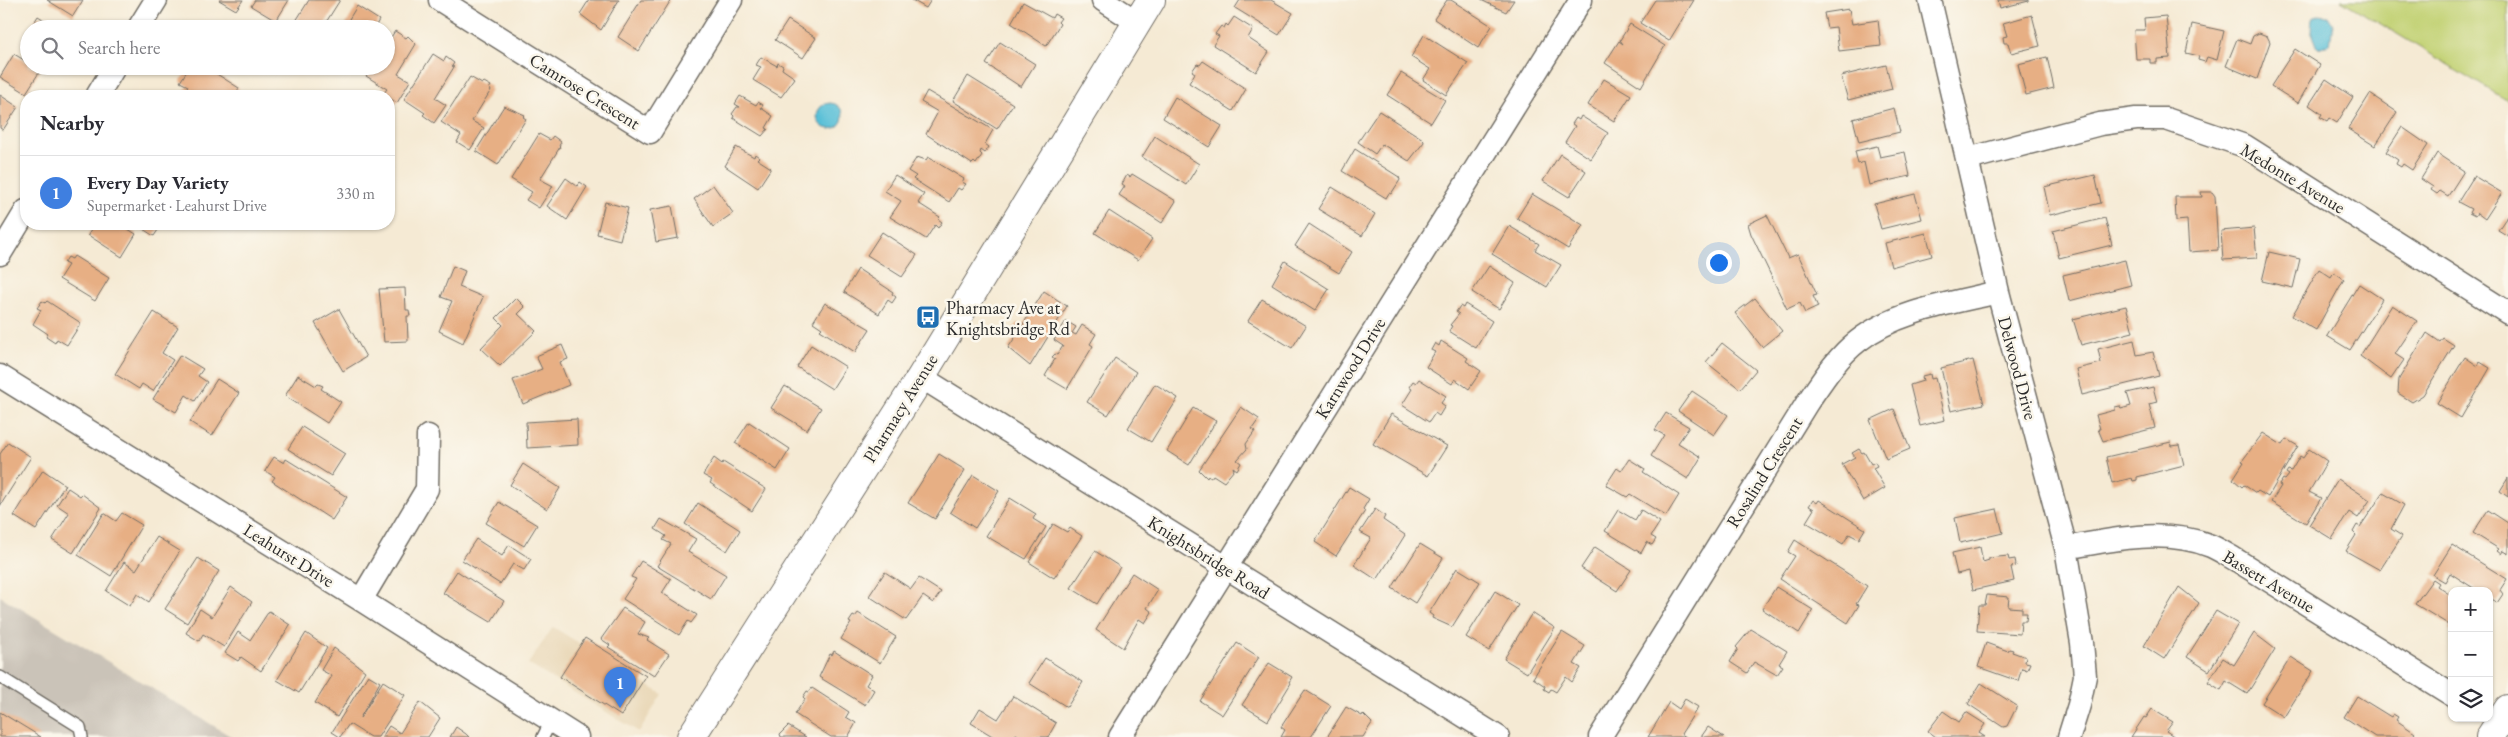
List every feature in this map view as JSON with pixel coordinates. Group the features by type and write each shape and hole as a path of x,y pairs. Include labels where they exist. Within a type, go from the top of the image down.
{"street":[{"path":"144,20 156,0"},
{"name":"Camrose Crescent","path":"440,0 650,132 731,0"},
{"path":"1103,0 1144,11"},
{"name":"Karnwood Drive","path":"1120,737 1581,0"},
{"name":"Delwood Drive","path":"1930,0 1998,292 2066,548 2082,642 2085,676 2079,706 2069,737"},
{"name":"Pharmacy Avenue","path":"691,737 921,377 1144,11"},
{"path":"101,90 110,75"},
{"name":"Medonte Avenue","path":"1968,159 2100,124 2136,119 2166,119 2245,146 2508,313"},
{"path":"0,254 20,221"},
{"name":"Rosalind Crescent","path":"1600,737 1807,403 1841,356 1857,341 1890,322 1998,292"},
{"name":"Leahurst Drive","path":"0,376 361,600 547,729 577,737"},
{"name":"Knightsbridge Road","path":"921,377 1498,737"},
{"path":"361,600 427,489 428,436"},
{"name":"Bassett Avenue","path":"2066,548 2133,537 2163,536 2187,539 2211,546 2448,692"}],"lane":[{"path":"0,677 80,727 82,737"}],"shaded area":[{"path":"0,596 232,737 0,737"},
{"path":"553,627 662,694 639,732 528,664"}],"green space":[{"path":"2341,0 2508,0 2508,101"}],"water":[{"path":"2318,15 2328,16 2333,24 2330,44 2318,48 2311,30 2312,19"},
{"path":"830,103 839,107 843,116 839,125 830,129 821,125 817,116 821,107"}],"building":[{"path":"47,0 83,0 73,16"},
{"path":"219,0 243,0 236,10"},
{"path":"255,0 289,0 277,20 251,6"},
{"path":"309,0 340,0 327,20 297,20"},
{"path":"589,0 619,0 601,30 580,14"},
{"path":"641,0 671,0 639,51 618,37"},
{"path":"912,0 931,0 926,8"},
{"path":"1240,0 1271,0 1293,13 1279,35 1235,8"},
{"path":"1447,0 1451,0 1492,26 1478,48 1434,19"},
{"path":"1481,0 1514,0 1506,12"},
{"path":"1655,0 1694,0 1669,41 1640,23"},
{"path":"1998,0 2029,0 2029,1 2000,8"},
{"path":"1023,2 1052,18 1054,14 1061,18 1058,22 1060,24 1046,46 1011,23"},
{"path":"357,6 379,20 348,20"},
{"path":"1849,9 1852,24 1878,20 1881,46 1839,51 1836,27 1827,28 1824,13"},
{"path":"2032,15 2040,46 2011,53 2008,43 2004,43 2003,37 2007,36 2003,23"},
{"path":"38,16 44,20 36,20"},
{"path":"2166,16 2170,58 2157,59 2157,63 2150,63 2150,59 2136,59 2134,30 2145,30 2144,18"},
{"path":"1234,17 1253,29 1248,38 1269,52 1256,72 1213,45 1219,36 1215,34 1221,26 1224,28 1226,24 1228,26"},
{"path":"788,20 816,38 803,58 775,40"},
{"path":"1630,24 1665,46 1641,87 1605,63 1619,41 1623,44 1620,40"},
{"path":"2192,24 2224,31 2217,60 2207,57 2205,62 2198,60 2199,56 2186,53"},
{"path":"395,31 406,38 408,36 416,44 398,74 410,81 397,103 395,102 395,90 386,90 366,76 395,75"},
{"path":"2259,33 2267,36 2270,42 2257,79 2226,66 2237,39 2250,44 2253,36"},
{"path":"1424,35 1468,63 1446,95 1423,80 1430,69 1411,57"},
{"path":"1000,42 1035,64 1021,87 986,64"},
{"path":"2295,49 2320,65 2298,103 2271,86"},
{"path":"14,54 20,58 20,75 37,75 28,90 21,90 0,77"},
{"path":"433,54 444,61 446,57 454,63 452,66 454,67 435,98 446,105 434,123 423,115 425,113 404,99"},
{"path":"761,57 777,66 778,63 783,66 782,69 795,78 781,97 753,80 761,67 756,65"},
{"path":"2047,57 2054,88 2026,95 2018,64"},
{"path":"1203,61 1246,89 1233,111 1189,83 1195,73 1192,71 1197,64 1200,65"},
{"path":"1886,65 1892,89 1848,100 1841,76"},
{"path":"1401,73 1445,100 1431,123 1387,95"},
{"path":"184,75 218,75 239,88 238,90 185,90 188,86 180,82"},
{"path":"968,76 1013,104 997,129 953,101"},
{"path":"470,77 482,84 484,82 491,86 489,89 491,90 472,121 484,128 470,150 457,142 461,135 441,122"},
{"path":"1604,79 1631,95 1614,121 1588,105"},
{"path":"2326,79 2353,97 2337,123 2329,118 2327,121 2320,117 2322,114 2309,105"},
{"path":"927,91 993,130 985,144 989,147 985,153 981,150 980,153 982,155 976,164 974,162 972,164 926,134 938,112 921,102"},
{"path":"2370,94 2397,112 2375,146 2348,129"},
{"path":"0,95 18,107 3,130 0,128"},
{"path":"740,96 756,105 758,102 763,105 761,108 773,116 766,128 768,129 762,136 733,118 732,114 737,107 740,107 735,104"},
{"path":"1175,97 1222,126 1209,147 1163,118"},
{"path":"504,106 525,115 523,117 526,119 498,165 476,151"},
{"path":"1894,108 1900,132 1859,142 1853,119"},
{"path":"1379,111 1423,139 1424,142 1409,161 1382,144 1375,154 1358,142"},
{"path":"1581,116 1608,133 1591,159 1565,142 1575,126 1572,124 1576,118 1579,120"},
{"path":"2402,127 2428,145 2412,170 2403,164 2401,167 2396,164 2398,160 2386,152"},
{"path":"539,134 550,140 553,136 561,142 560,147 540,179 553,186 539,208 526,200 532,192 511,179"},
{"path":"1155,136 1199,164 1186,185 1142,157"},
{"path":"1877,146 1880,157 1905,152 1910,176 1869,185 1864,162 1858,164 1855,151"},
{"path":"736,147 754,157 755,154 759,157 757,159 771,168 758,188 725,166"},
{"path":"1355,149 1399,177 1400,180 1386,198 1342,171"},
{"path":"2437,153 2464,171 2448,196 2440,191 2437,194 2431,190 2433,187 2421,179"},
{"path":"1560,154 1586,171 1569,197 1543,181"},
{"path":"917,157 926,160 928,157 964,179 962,182 966,184 961,190 958,188 949,202 913,179 916,176 908,171"},
{"path":"1132,174 1176,201 1162,223 1119,195 1125,186 1122,184 1127,175 1130,177"},
{"path":"895,175 924,194 918,203 940,217 938,219 942,222 938,228 935,225 926,239 890,217 901,201 885,191"},
{"path":"2095,175 2101,203 2050,215 2044,187"},
{"path":"2474,176 2502,193 2485,219 2477,213 2475,216 2469,213 2471,209 2458,202"},
{"path":"566,178 577,186 580,182 587,187 567,220 547,206"},
{"path":"713,185 733,213 713,227 694,199"},
{"path":"1332,187 1375,214 1362,236 1318,209"},
{"path":"2201,192 2212,192 2215,196 2218,250 2189,252 2187,220 2176,221 2175,197 2202,197"},
{"path":"1532,194 1583,225 1568,249 1517,218"},
{"path":"1915,194 1922,219 1881,229 1874,204"},
{"path":"605,202 628,208 620,240 597,234"},
{"path":"672,206 678,238 656,242 650,210"},
{"path":"1109,211 1152,239 1138,260 1095,233"},
{"path":"1767,215 1788,258 1798,254 1817,295 1813,296 1818,307 1805,313 1800,303 1787,309 1748,224"},
{"path":"2508,215 2508,236 2498,230"},
{"path":"2105,218 2112,245 2059,258 2053,231"},
{"path":"1309,224 1352,252 1339,273 1295,246"},
{"path":"1509,226 1539,244 1535,250 1561,265 1547,287 1492,254"},
{"path":"2254,228 2257,258 2223,260 2221,231"},
{"path":"91,230 130,230 136,234 122,257 88,235"},
{"path":"144,230 158,230 154,236"},
{"path":"882,232 917,255 902,277 867,255"},
{"path":"1926,233 1932,256 1891,267 1885,243"},
{"path":"2269,252 2300,259 2293,288 2262,281"},
{"path":"74,256 109,278 95,301 59,279 68,265 64,263 68,257 72,259"},
{"path":"2125,260 2131,285 2069,301 2063,275"},
{"path":"1285,261 1329,289 1315,311 1272,284"},
{"path":"453,266 465,271 459,287 483,297 463,343 439,331 452,301 441,297"},
{"path":"1489,266 1515,283 1499,309 1472,292"},
{"path":"858,269 893,292 892,294 896,297 892,303 888,300 879,314 844,292"},
{"path":"2319,269 2331,277 2334,272 2344,279 2316,330 2292,316"},
{"path":"2359,284 2382,299 2350,350 2327,336"},
{"path":"405,288 406,310 409,310 410,316 407,316 408,341 384,342 379,289"},
{"path":"1044,291 1067,306 1030,366 1008,348 1018,333 1013,330 1017,323 1022,326"},
{"path":"516,298 525,307 518,314 536,331 500,366 481,348 503,325 496,318"},
{"path":"1755,298 1782,331 1762,347 1735,313"},
{"path":"1262,299 1306,326 1292,348 1248,321"},
{"path":"42,301 45,303 47,301 81,323 67,345 57,339 55,343 46,337 48,334 33,324 41,310 37,308"},
{"path":"825,303 870,329 855,352 820,330 822,328 813,322"},
{"path":"1465,304 1492,321 1476,348 1449,331 1452,326 1450,325 1459,314 1456,312 1460,306 1463,308"},
{"path":"2392,305 2417,321 2395,354 2404,360 2391,379 2360,356"},
{"path":"2126,306 2133,332 2081,345 2073,319"},
{"path":"339,309 366,357 343,371 315,323"},
{"path":"154,312 178,327 162,353 173,360 153,391 142,384 139,389 115,374"},
{"path":"1066,321 1076,327 1072,333 1076,335 1082,325 1096,334 1090,344 1093,346 1067,389 1045,376 1055,359 1052,357 1055,354 1057,355 1063,346 1054,340"},
{"path":"2427,333 2440,342 2443,338 2454,345 2423,395 2412,402 2398,393 2399,379"},
{"path":"2134,340 2137,355 2153,352 2159,376 2082,395 2076,369 2101,363 2098,349"},
{"path":"1441,341 1468,358 1466,361 1481,371 1469,389 1455,379 1452,384 1426,367 1435,352 1431,350 1435,343 1439,346"},
{"path":"1722,343 1756,370 1740,389 1706,362"},
{"path":"562,345 568,359 560,362 569,385 523,404 513,380 542,369 536,356"},
{"path":"811,345 846,367 832,389 797,367"},
{"path":"180,355 203,369 198,376 207,382 195,401 186,395 176,412 153,399"},
{"path":"2465,357 2478,366 2480,362 2490,368 2461,418 2437,403"},
{"path":"1115,358 1136,372 1108,415 1087,402"},
{"path":"1973,360 1984,404 1951,411 1941,368"},
{"path":"1930,374 1931,379 1935,378 1945,420 1920,426 1910,385 1923,381 1922,376"},
{"path":"298,375 316,386 318,384 323,386 321,389 341,402 327,423 285,396"},
{"path":"217,379 239,393 212,436 190,422"},
{"path":"1419,379 1446,396 1441,403 1445,406 1439,416 1435,413 1429,422 1402,405 1412,389 1409,387 1413,381 1416,383"},
{"path":"1155,384 1178,398 1151,442 1128,428"},
{"path":"785,386 821,408 807,430 771,408"},
{"path":"2153,387 2157,402 2149,404 2155,428 2103,441 2098,429 2100,429 2096,415 2115,410 2115,407 2120,406 2121,409 2131,406 2127,393"},
{"path":"1692,391 1728,415 1714,435 1678,411"},
{"path":"1241,407 1259,419 1252,429 1255,431 1246,444 1247,449 1237,460 1241,463 1237,470 1233,467 1234,470 1224,482 1213,475 1211,478 1208,476 1207,478 1199,470"},
{"path":"1193,408 1216,421 1189,465 1167,451"},
{"path":"1894,409 1910,449 1886,459 1870,420"},
{"path":"1666,413 1689,427 1678,443 1701,457 1688,479 1651,456 1664,435 1655,430"},
{"path":"1391,414 1447,446 1428,476 1373,444"},
{"path":"577,419 578,445 527,448 526,422"},
{"path":"749,422 790,449 777,470 735,443"},
{"path":"302,427 345,454 331,476 288,449"},
{"path":"2263,433 2282,445 2286,439 2298,446 2268,497 2258,491 2256,493 2244,485 2242,487 2233,479 2244,462 2242,461"},
{"path":"8,442 31,457 0,506 0,454"},
{"path":"2171,442 2172,446 2179,445 2184,465 2137,477 2137,480 2133,481 2132,478 2112,483 2106,457"},
{"path":"1859,449 1862,453 1864,452 1871,464 1875,462 1877,466 1873,468 1885,488 1863,501 1842,464 1855,457 1852,453"},
{"path":"2309,449 2327,461 2309,492 2321,498 2306,523 2271,502 2283,479 2285,480 2289,475 2286,473 2288,470 2291,471 2300,456 2303,458"},
{"path":"939,454 965,470 935,519 908,503"},
{"path":"274,457 284,463 286,459 347,497 332,520 272,481 275,477 265,471"},
{"path":"714,458 766,489 752,511 710,483 712,480 703,475"},
{"path":"1629,459 1645,469 1643,472 1679,495 1666,516 1630,494 1627,497 1606,485 1617,468 1621,471"},
{"path":"523,464 560,488 547,509 510,485"},
{"path":"43,470 65,485 36,530 14,516"},
{"path":"973,475 999,491 975,528 950,512"},
{"path":"2508,478 2508,497 2500,491"},
{"path":"2338,479 2370,500 2358,518 2349,512 2332,539 2309,525"},
{"path":"1349,487 1369,499 1363,509 1365,511 1336,556 1315,542"},
{"path":"68,488 80,496 82,494 101,508 73,553 52,540 69,513 57,505"},
{"path":"2383,493 2404,505 2391,529 2402,536 2380,570 2346,551 2356,535 2353,532 2357,525 2360,527"},
{"path":"1010,498 1036,514 1033,519 1046,527 1026,559 986,536"},
{"path":"1813,500 1817,503 1819,500 1865,529 1859,539 1849,534 1843,544 1806,522 1814,509 1809,506"},
{"path":"499,502 537,525 524,546 486,523"},
{"path":"698,503 740,530 727,551 685,524"},
{"path":"1375,509 1385,516 1383,520 1405,535 1377,580 1354,565 1371,538 1360,532"},
{"path":"1997,509 2003,533 1960,543 1955,518"},
{"path":"1618,510 1635,520 1641,510 1660,522 1651,536 1656,539 1652,545 1647,542 1641,553 1605,531"},
{"path":"2488,510 2508,523 2508,554 2503,551 2501,554 2497,551 2499,549 2473,533"},
{"path":"104,513 116,521 122,513 142,525 111,576 78,555"},
{"path":"661,519 696,539 688,552 726,575 711,599 657,566 671,544 663,540 666,536 655,529"},
{"path":"1053,524 1067,532 1070,528 1082,536 1054,578 1029,562"},
{"path":"157,537 180,551 149,602 137,594 130,606 106,591 124,562 136,570"},
{"path":"476,539 502,556 509,545 531,559 524,570 513,564 500,584 462,560"},
{"path":"1795,540 1867,586 1856,604 1859,605 1848,623 1780,579 1795,556 1788,552"},
{"path":"1420,544 1443,558 1415,603 1392,588"},
{"path":"2452,545 2507,579 2500,590 2503,594 2497,603 2493,600 2493,587 2472,587 2450,573 2445,582 2433,575"},
{"path":"1595,547 1631,570 1617,591 1581,568"},
{"path":"1980,547 1983,562 1989,560 1989,558 2008,556 2009,560 2015,559 2016,566 2011,567 2014,581 1973,590 1969,571 1957,574 1952,553"},
{"path":"1095,551 1120,567 1097,604 1071,588"},
{"path":"198,558 219,571 187,623 165,609"},
{"path":"641,561 671,579 662,593 697,615 691,623 688,621 679,635 623,599 636,579 631,577"},
{"path":"1457,568 1480,582 1452,627 1432,618 1433,616 1429,613"},
{"path":"457,571 504,601 491,622 443,593"},
{"path":"885,572 911,589 919,578 941,592 933,603 923,596 906,620 869,596"},
{"path":"1132,573 1158,590 1147,608 1152,612 1145,623 1139,619 1123,648 1096,630"},
{"path":"2433,579 2439,583 2437,586 2448,593 2448,624 2415,604"},
{"path":"231,587 252,602 224,647 203,634 199,641 186,633 200,609 212,617"},
{"path":"1776,587 1813,610 1799,633 1762,609"},
{"path":"2179,587 2199,603 2164,659 2144,646"},
{"path":"1495,591 1518,605 1489,651 1466,637"},
{"path":"1987,595 2009,597 2008,607 2022,608 2022,613 2027,613 2026,621 2021,621 2020,634 1977,631 1979,605 1985,605"},
{"path":"623,608 645,622 638,634 649,638 647,640 669,654 654,676 608,647 610,645 601,639"},
{"path":"269,611 290,625 261,671 241,657 238,661 225,653 238,632 250,640"},
{"path":"2216,611 2238,624 2209,671 2187,657"},
{"path":"858,613 896,637 880,663 841,639 851,623 849,622"},
{"path":"1532,613 1555,628 1527,673 1504,659"},
{"path":"1751,629 1787,651 1779,664 1783,666 1777,675 1754,662 1747,673 1730,662 1738,649 1736,647"},
{"path":"1562,632 1585,646 1574,664 1581,668 1572,682 1566,677 1556,692 1551,689 1549,692 1544,689 1545,686 1533,678"},
{"path":"306,633 327,648 299,693 277,680"},
{"path":"2254,633 2275,649 2247,694 2226,681 2221,690 2208,682 2223,658 2234,665"},
{"path":"585,638 646,676 621,716 560,677"},
{"path":"1237,643 1259,657 1222,715 1200,701"},
{"path":"1986,643 2008,651 2009,649 2013,650 2012,652 2026,657 2025,662 2030,663 2027,670 2022,668 2018,681 1978,667"},
{"path":"334,648 365,671 337,717 315,703 332,676 321,670"},
{"path":"834,651 872,675 866,685 874,690 865,705 819,677 830,654 832,655"},
{"path":"2291,657 2313,671 2284,717 2262,703"},
{"path":"1045,658 1083,682 1067,707 1029,683"},
{"path":"1269,663 1292,677 1289,682 1291,683 1268,721 1242,705"},
{"path":"368,675 380,682 360,718 383,681 405,695 378,737 370,737 349,724 340,737 332,732"},
{"path":"1981,683 2017,706 2007,726 2003,727 1968,704"},
{"path":"812,688 849,712 846,717 856,723 848,737 831,737 795,714 805,699 803,697"},
{"path":"1305,690 1331,706 1311,737 1281,737 1285,730 1281,727"},
{"path":"1013,696 1056,723 1048,737 1021,737 1016,734 1014,737 994,737 971,723 980,708 998,719"},
{"path":"2357,696 2391,717 2393,714 2398,717 2396,720 2415,733 2412,737 2375,737 2344,717"},
{"path":"1685,699 1698,707 1681,734 1686,737 1648,737 1669,702 1679,709"},
{"path":"420,702 440,718 428,737 382,737 389,726 400,733"},
{"path":"1346,707 1362,716 1363,714 1372,723 1363,737 1327,737"},
{"path":"2152,709 2173,722 2166,731 2175,737 2131,737 2144,717 2146,718"},
{"path":"1943,711 1959,722 1966,712 1985,724 1979,733 1985,737 1936,737 1928,731"},
{"path":"0,712 41,737 0,737"},
{"path":"788,726 806,737 781,737 780,734"},
{"path":"456,727 466,734 469,737 450,737"},
{"path":"1708,727 1724,737 1701,737"}],"place":[{"name":"Pharmacy Ave at Knightsbridge Rd","path":"928,317"},
{"name":"Every Day Variety","path":"620,708"}]}
